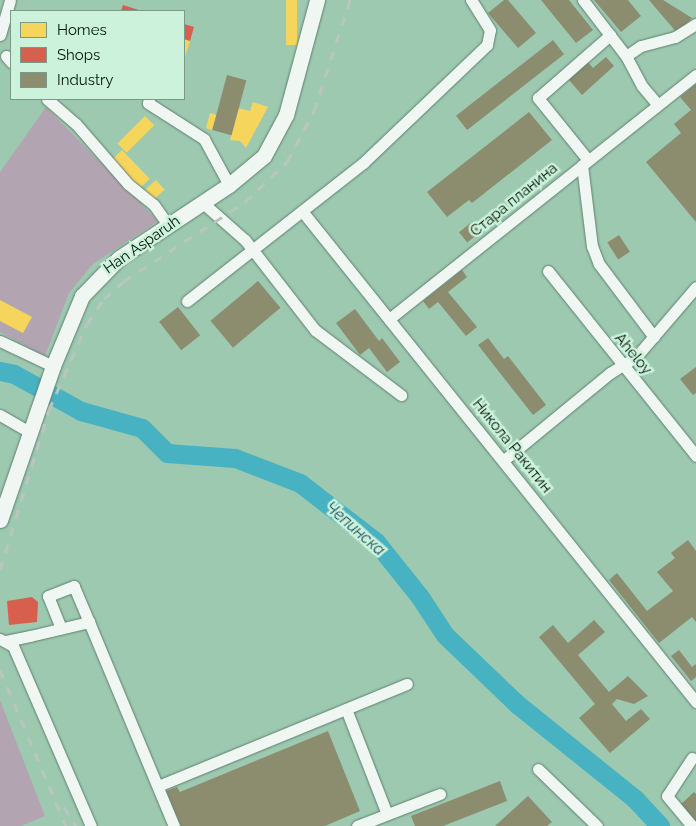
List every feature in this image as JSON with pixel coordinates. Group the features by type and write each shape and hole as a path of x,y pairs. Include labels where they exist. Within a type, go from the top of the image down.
{"main road":[{"name":"Han Asparuh","path":"0,520 70,318 87,289 119,258 203,204 264,156 276,140 286,115 317,0"}],"street":[{"path":"0,35 10,0"},
{"path":"187,300 362,163 486,45 490,30 471,0"},
{"path":"583,0 626,56 642,86 657,104"},
{"path":"626,56 641,46 675,37 696,24"},
{"path":"610,35 538,98 585,162 592,246 599,264 654,337"},
{"name":"Стара планина","path":"389,319 657,104 696,75"},
{"path":"48,100 76,124 128,184 154,205 168,225"},
{"path":"149,100 148,103 204,138 229,185"},
{"path":"203,204 233,227 315,330 401,395"},
{"name":"Никола Ракитин","path":"302,211 504,460 696,702"},
{"name":"Aheloy","path":"548,271 622,367 696,456"},
{"path":"504,460 610,373 622,367 654,337 696,288"},
{"path":"0,341 51,372"},
{"path":"0,415 30,432"},
{"path":"61,628 48,596 74,586 174,826"},
{"path":"3,640 88,622"},
{"path":"3,640 13,646 91,826"},
{"path":"158,786 407,684"},
{"path":"346,709 388,814"},
{"path":"692,758 667,796 674,808 692,826"},
{"path":"538,769 597,826"},
{"path":"357,826 440,794"}],"shaded area":[{"path":"46,107 158,221 93,264 69,293 45,356 0,332 0,172"},
{"path":"0,700 45,816 21,826 0,826"}],"building: Homes":[{"path":"286,0 297,0 297,45 286,45"},
{"path":"185,39 190,41 185,57"},
{"path":"253,102 268,107 246,148 240,141 230,140 238,108 250,111"},
{"path":"210,113 217,115 212,130 206,128"},
{"path":"145,116 154,125 127,153 117,144"},
{"path":"122,150 150,179 140,188 113,159"},
{"path":"156,180 165,190 153,200 144,191"},
{"path":"0,300 32,317 23,333 0,321"}],"building: Shops":[{"path":"123,5 139,10 121,10"},
{"path":"185,24 194,27 190,41 185,39"},
{"path":"32,597 38,602 37,622 9,625 7,601"}],"building: Industry":[{"path":"504,0 508,0 536,33 518,48 488,13"},
{"path":"541,0 569,0 593,30 576,43"},
{"path":"594,0 628,0 641,16 621,32"},
{"path":"649,0 663,0 692,18 677,33"},
{"path":"553,40 564,54 467,130 456,116"},
{"path":"606,57 614,66 582,95 569,80 588,62 593,68"},
{"path":"227,75 246,80 232,135 212,130"},
{"path":"696,84 696,222 646,162 681,133 674,124 691,110 680,97"},
{"path":"529,112 552,140 472,203 469,200 447,217 427,192"},
{"path":"473,221 481,231 467,242 459,232"},
{"path":"619,235 630,252 618,259 607,243"},
{"path":"462,270 467,277 448,292 477,327 466,336 438,302 429,309 423,301"},
{"path":"258,281 280,308 233,348 211,321"},
{"path":"178,307 200,335 181,350 159,322"},
{"path":"355,309 379,341 382,338 400,362 387,372 369,348 360,355 336,323"},
{"path":"488,338 504,359 508,356 546,405 533,415 478,345"},
{"path":"696,367 696,393 693,395 680,379"},
{"path":"688,540 696,551 696,622 692,617 659,643 609,580 617,573 647,611 673,591 657,572 675,558 671,553"},
{"path":"594,620 605,632 578,655 609,692 628,676 648,696 634,704 617,699 612,704 626,721 641,709 650,719 610,753 579,718 595,704 539,637 553,625 568,643"},
{"path":"679,650 692,667 696,664 696,677 691,681 671,656"},
{"path":"328,731 360,811 325,826 181,826 166,791 177,787 180,792"},
{"path":"500,781 507,801 443,826 415,826 411,816"},
{"path":"694,792 696,794 696,824 679,806"},
{"path":"528,796 552,822 547,826 495,826"}],"waterway":[{"name":"Чепинска","path":"0,371 14,374 81,411 142,428 167,453 235,458 300,483 376,542 420,597 445,635 517,704 635,799 660,826"}],"railway":[{"path":"0,570 49,410 87,324 104,299 124,281 245,202 287,162 314,111 350,0"},
{"path":"0,670 66,826"},
{"path":"64,807 76,826"}]}
